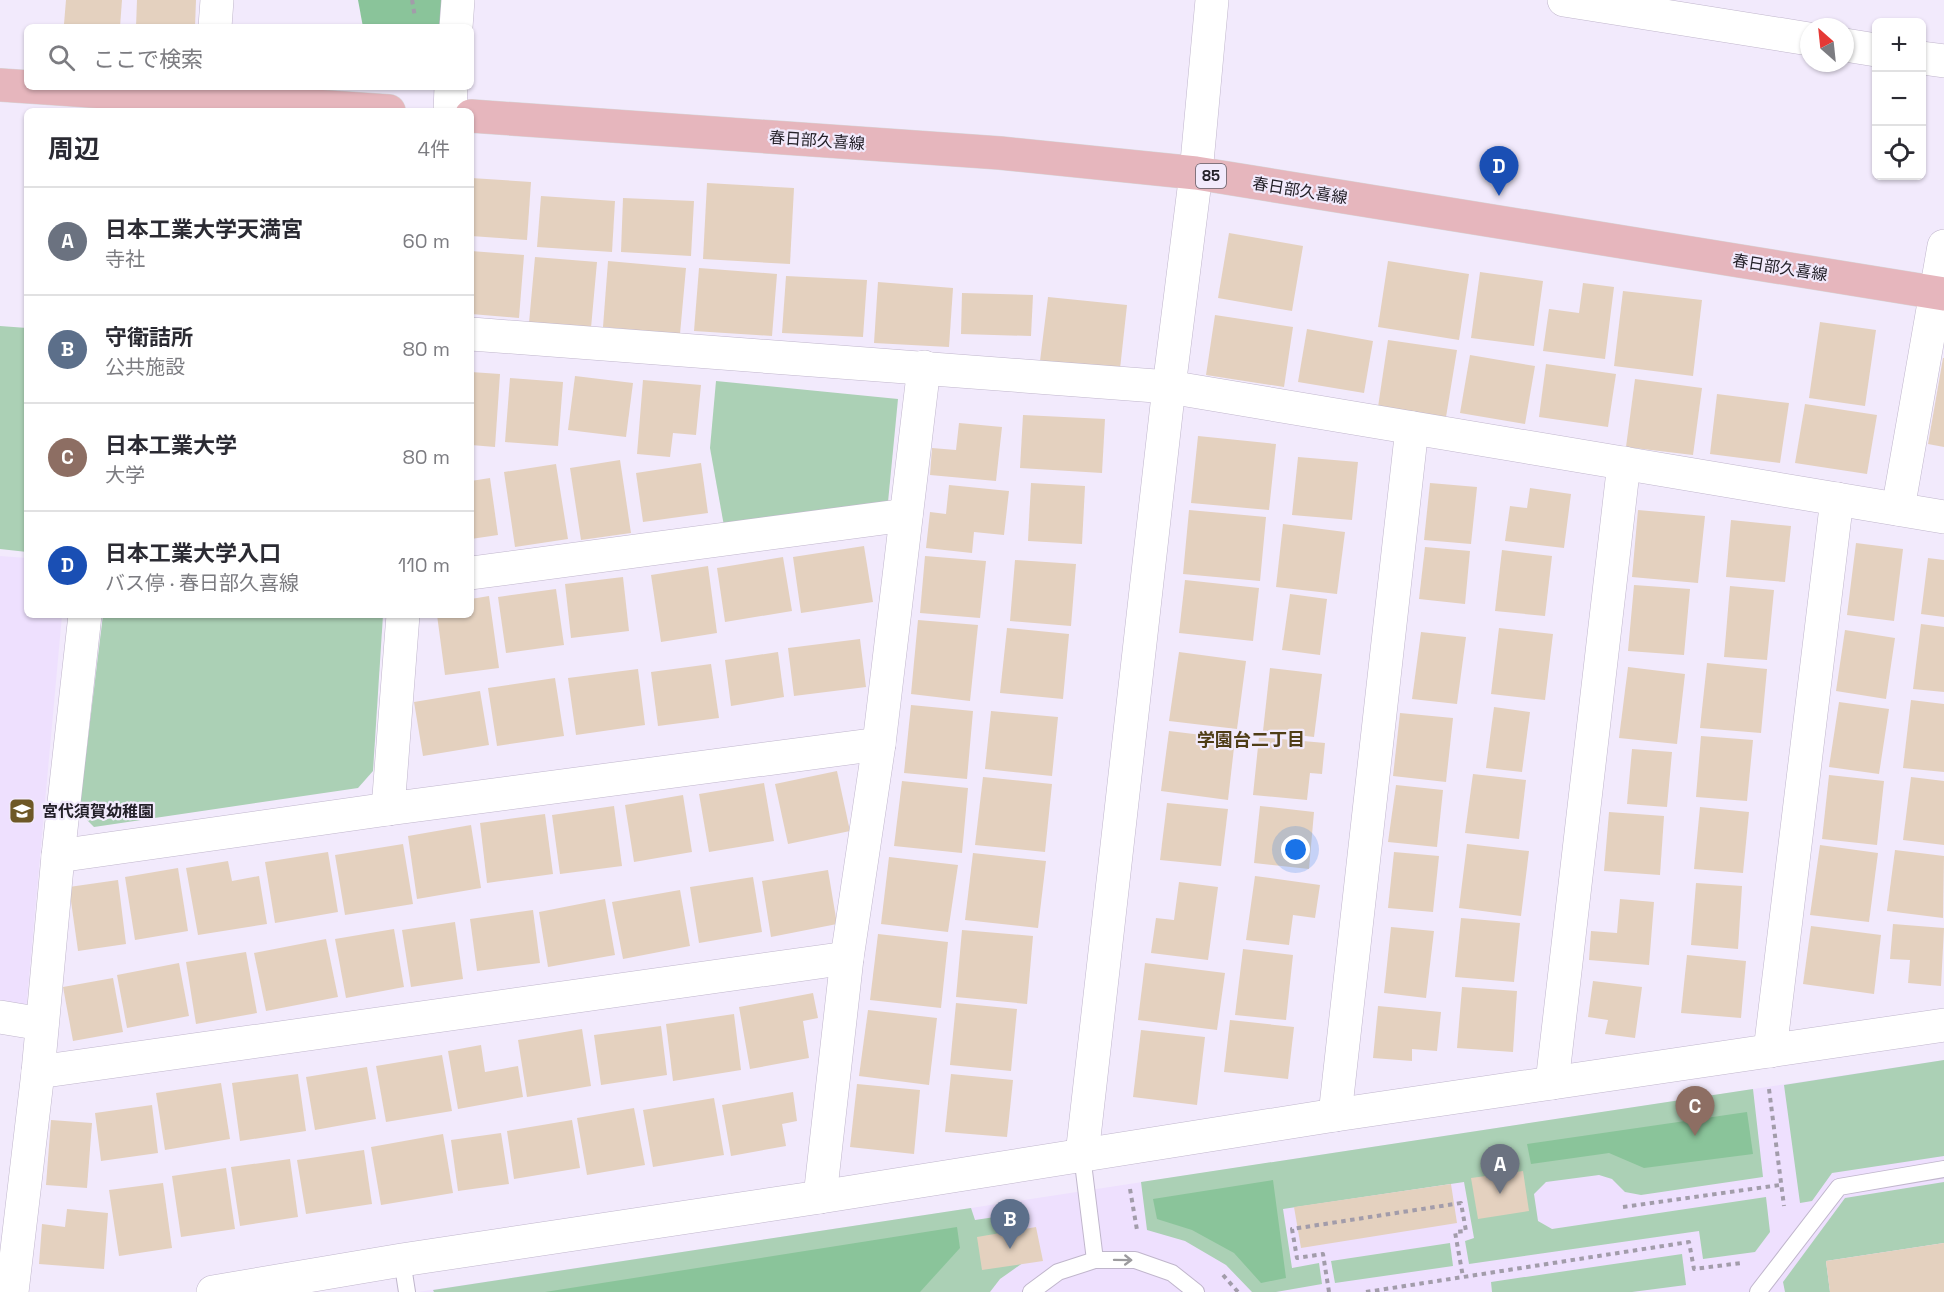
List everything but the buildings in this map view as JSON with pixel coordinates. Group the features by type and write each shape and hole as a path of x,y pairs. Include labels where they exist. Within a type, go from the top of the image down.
{"main road":[{"path":"0,85 24,88"},
{"path":"38,90 138,103 209,93 359,108"},
{"name":"春日部久喜線","path":"474,116 1000,153 1196,174 1940,293"}],"street":[{"path":"215,24 217,0"},
{"path":"456,24 458,0"},
{"path":"1082,1155 1169,387 1196,174 1212,0"},
{"path":"1564,0 1800,38"},
{"path":"1854,46 1872,49"},
{"path":"1926,59 1944,61"},
{"path":"450,108 452,90"},
{"path":"1898,509 1940,293 1944,246"},
{"path":"474,334 1169,387 1944,517"},
{"path":"820,1197 847,958 879,744 924,367"},
{"path":"1335,1115 1412,428"},
{"path":"1552,1083 1624,463"},
{"path":"1770,1051 1837,499"},
{"path":"474,573 906,515"},
{"path":"12,1292 38,1072 58,856 85,618"},
{"path":"388,809 403,618"},
{"path":"58,856 388,809 879,744"},
{"path":"38,1072 847,958"},
{"path":"0,1017 42,1024"},
{"path":"213,1292 402,1260 820,1197 1335,1115 1944,1025"}],"lane":[{"path":"1082,1155 1095,1260"},
{"path":"1758,1292 1839,1187 1944,1169"},
{"path":"402,1260 407,1292"},
{"path":"1031,1292 1058,1272 1095,1260 1135,1260 1172,1273 1196,1292"}],"path":[{"path":"412,0 416,24"},
{"path":"1770,1051 1767,1076 1790,1249"},
{"path":"1623,1208 1780,1185"},
{"path":"1329,1292 1323,1254 1297,1258 1292,1229 1461,1203 1466,1231 1455,1232 1463,1277"},
{"path":"1366,1292 1689,1242 1694,1269 1749,1262"}],"shaded area":[{"name":"宮代須賀幼稚園","path":"0,556 24,558 24,618 62,618 26,1011 0,1006"},
{"path":"1944,1060 1944,1292 418,1292 971,1208"}],"green space":[{"path":"358,0 443,0 441,24 362,24"},
{"path":"0,326 24,328 24,552 0,549"},
{"path":"716,381 898,399 888,502 724,526 710,448"},
{"path":"103,618 383,618 373,771 358,788 94,827 79,812"},
{"path":"1944,1060 1944,1156 1832,1173 1812,1201 1800,1203 1784,1085"},
{"path":"1753,1089 1763,1177 1641,1195 1625,1192 1612,1179 1599,1175 1546,1182 1534,1194 1538,1221 1552,1229 1766,1197 1770,1232 1755,1252 1703,1259 1699,1231 1469,1264 1465,1241 1474,1238 1464,1182 1283,1209 1292,1268 1319,1263 1322,1284 1276,1292 1252,1292 1226,1265 1185,1241 1147,1230 1141,1182"},
{"path":"1747,1112 1753,1154 1644,1168 1609,1153 1531,1164 1527,1144"},
{"path":"1273,1180 1286,1278 1261,1283 1234,1253 1192,1230 1157,1219 1153,1199"},
{"path":"1944,1182 1944,1243 1826,1261 1830,1292 1785,1292 1783,1282 1845,1198"},
{"path":"971,1208 975,1220 1021,1213 1027,1260 1000,1279 990,1292 434,1292 433,1290"},
{"path":"957,1227 960,1248 920,1292 545,1292"},
{"path":"1450,1243 1453,1266 1335,1283 1331,1261"},
{"path":"1682,1254 1686,1285 1632,1292 1492,1292 1491,1282"}],"place":[{"name":"日本工業大学入口","path":"1499,196"},
{"name":"宮代須賀幼稚園","path":"22,811"},
{"name":"日本工業大学","path":"1695,1136"},
{"name":"日本工業大学天満宮","path":"1500,1194"},
{"name":"守衛詰所","path":"1010,1249"}],"district":[{"name":"学園台二丁目","path":"1251,740"}]}
